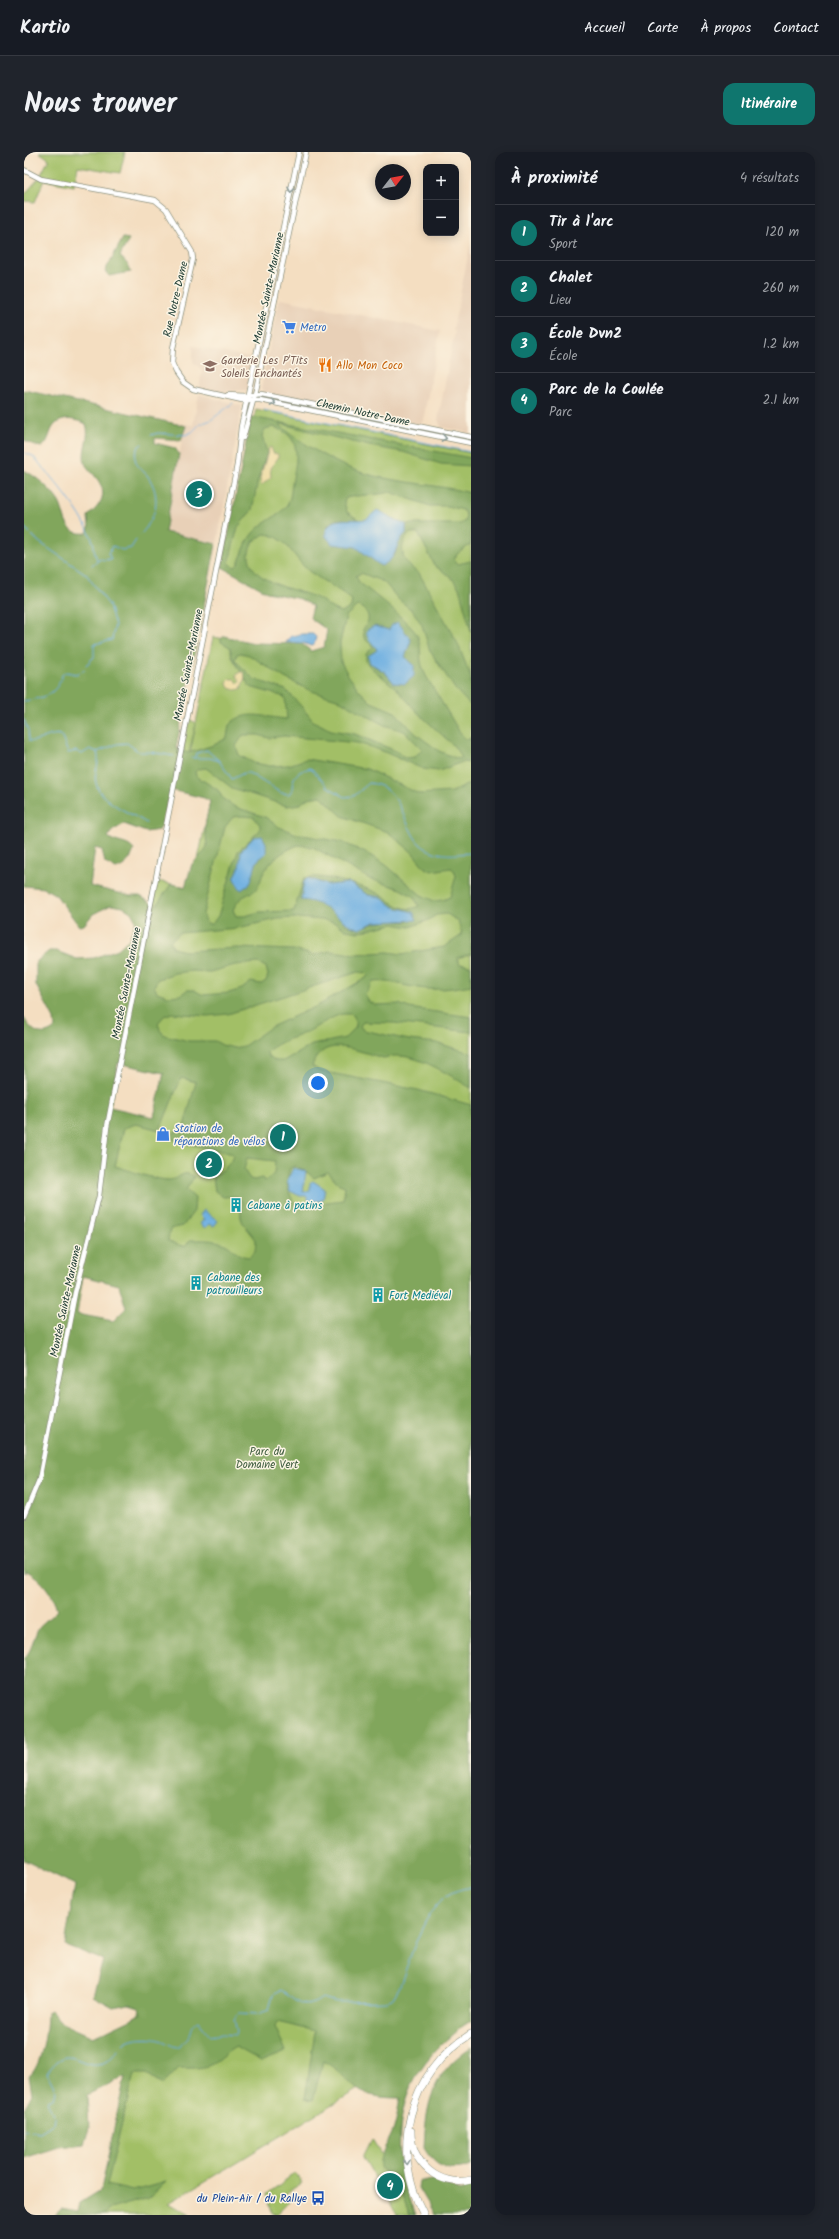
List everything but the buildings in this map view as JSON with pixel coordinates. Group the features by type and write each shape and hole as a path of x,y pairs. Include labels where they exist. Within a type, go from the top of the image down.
{"highway":[{"path":"424,2215 412,2190 407,2165 406,2139 410,2114 418,2092 432,2068 447,2052 471,2034"},
{"path":"471,2039 445,2059 427,2083 415,2111 411,2134 416,2156 430,2172 448,2180 471,2180"}],"street":[{"name":"Montée Sainte-Marianne","path":"24,1516 39,1480 75,1293 99,1196 109,1120 249,399 299,152"},
{"name":"Montée Sainte-Marianne","path":"249,399 254,395 306,152"},
{"name":"Rue Notre-Dame","path":"24,170 41,179 155,200 166,209 192,252 193,259 173,348 173,367 180,379 191,388 249,399"},
{"name":"Chemin Notre-Dame","path":"254,395 261,394 471,437"},
{"name":"Chemin Notre-Dame","path":"249,399 471,443"},
{"path":"326,414 328,408"}],"shaded area":[{"path":"471,241 471,433 441,427 438,420 455,331 453,330"},
{"path":"281,299 440,331 423,421 420,424 264,392 261,389 279,301"},
{"path":"193,346 253,359 248,390 217,392 199,389 202,370 193,362"},
{"path":"199,394 242,406 217,543 165,532 185,424 193,425"}],"green space":[{"path":"39,152 125,152 120,173 78,166 74,186 44,180 35,202 24,201 24,195 39,178 49,159"},
{"path":"123,238 129,239 120,256 129,266 131,272 109,276 105,271"},
{"path":"24,390 186,426 181,440 155,438 155,443 175,448 179,454 165,532 216,544 176,748 188,753 214,745 227,738 229,725 242,717 256,715 287,719 285,697 250,687 232,657 230,647 221,642 221,639 224,636 254,643 302,644 311,651 324,647 327,630 310,618 313,606 300,599 267,592 222,567 251,417 471,458 471,466 441,464 403,452 369,446 282,424 280,425 319,453 363,473 471,493 471,544 457,554 454,560 458,564 471,561 471,631 459,588 451,577 435,566 418,533 410,533 403,544 402,550 405,560 419,573 457,642 471,677 471,706 455,689 430,651 422,625 413,611 398,599 384,582 361,573 356,576 359,582 401,617 415,631 418,637 423,670 426,676 462,736 466,739 471,739 471,763 462,762 439,771 423,769 380,750 358,743 284,736 269,738 258,735 243,735 236,746 239,755 254,763 270,766 289,765 306,759 367,769 419,794 452,792 471,783 471,954 457,958 460,964 471,966 471,985 452,988 425,989 391,982 373,982 365,995 369,1002 376,1005 399,1004 409,1008 471,1017 471,1032 394,1023 363,1022 360,1026 363,1030 409,1040 437,1043 471,1053 471,1088 441,1070 418,1060 395,1056 384,1058 344,1047 334,1047 325,1050 318,1056 312,1066 320,1071 418,1090 471,1105 471,2020 438,2048 426,2062 415,2078 402,2114 400,2157 402,2172 405,2187 416,2215 409,2214 394,2176 385,2173 381,2168 380,2163 384,2148 394,2128 400,2098 389,2098 361,2092 338,2071 323,2061 313,2100 305,2099 315,2031 277,2022 275,2027 286,2051 261,2061 236,2047 210,2065 199,2068 179,2068 162,2084 147,2074 134,2074 107,2185 133,2191 166,2182 149,2198 110,2209 103,2215 55,2215 61,2209 78,2212 80,2203 101,2190 125,2076 87,2095 89,2128 84,2144 59,2147 24,2158 24,2109 32,2094 29,2076 34,2071 43,2047 47,2012 50,2010 62,2023 93,2037 141,2014 139,2007 129,2004 113,2007 93,1996 103,1960 65,1945 75,1885 24,1860 24,1658 31,1647 39,1627 57,1610 53,1598 46,1587 32,1574 27,1571 24,1573 24,1018 30,1027 37,1032 46,1033 55,1028 54,1019 36,985 36,962 49,951 56,951 77,959 94,958 118,949 129,939 136,921 131,912 123,907 111,905 93,914 84,925 79,926 56,895 44,888 24,886 24,470 34,476 52,492 59,502 69,528 79,533 87,533 89,528 88,516 100,502 103,492 99,481 87,468 85,463 84,453 87,434 86,424 73,420 60,421 53,427 46,443 42,447 36,446 24,440","holes":["273,427 283,431 294,442 296,457 290,499 288,504 276,516 261,525 253,533 246,544 238,564 235,567 230,565 229,561 238,527 252,510 258,480 267,453 262,436 265,429","390,492 430,506 447,506 463,510 466,515 465,521 460,524 406,524 406,533 398,541 395,555 372,558 327,526 337,519 359,520 347,512 344,502 346,498","264,534 272,535 284,543 310,572 352,600 351,607 343,612 339,611 333,609 311,595 267,580 252,566 249,551 253,542","357,606 363,608 368,616 367,624 363,629 364,638 373,647 366,654 366,661 370,667 397,689 417,712 453,745 462,758 458,759 439,751 416,734 395,712 371,702 359,690 341,662 340,643 346,616","398,623 411,640 405,657 414,665 394,683 385,672 374,666 377,650 373,642 374,626 389,630","241,653 249,655 285,678 311,691 337,699 384,725 404,731 422,749 415,757 406,758 396,751 355,734 331,730 313,721 286,690 254,679 235,660 237,654","206,768 232,788 287,806 300,804 308,798 321,796 342,816 388,832 412,852 425,868 432,871 451,868 454,870 456,876 450,897 443,900 434,901 421,895 386,865 368,854 342,842 297,834 279,827 265,817 235,807 223,799 218,790 196,776 195,772 198,769","171,790 204,798 210,801 205,826 207,846 205,851 192,864 185,887 171,884 156,906 140,896 130,896 90,886 95,848 102,850 105,863 116,869 125,864 133,853 134,850 128,845 114,841 108,837 112,831 124,824 146,832 159,830 161,827","233,817 254,817 260,825 260,830 238,851 218,916 212,924 207,924 203,914 225,827","298,845 313,847 370,879 398,888 413,896 419,906 413,908 401,907 375,892 360,886 340,880 311,877 304,878 294,911 259,912 245,916 236,916 233,910 236,905 242,898 255,891 266,869 278,856","266,853 257,861 253,871 234,879 239,868","307,878 328,885 349,883 368,895 380,897 394,907 413,912 407,922 382,922 371,924 359,929 346,925 341,917 315,901","447,914 458,921 462,935 444,947 402,954 388,952 355,954 330,951 313,955 294,950 237,948 185,951 173,948 170,941 180,933 237,928 278,919 297,918 323,920 336,923 346,930 358,932 393,924 410,927 429,920 436,915","258,963 266,967 268,975 266,981 261,984 251,982 242,989 229,993 203,995 194,990 187,990 180,995 168,996 157,992 154,986 158,979 175,973 192,971 210,972 235,965","358,972 366,973 368,975 366,978 319,1005 271,1027 244,1046 234,1048 222,1045 215,1041 189,1041 164,1035 160,1030 158,1023 164,1016 172,1013 207,1016 228,1014","342,1014 351,1014 354,1016 356,1027 345,1038 312,1045 283,1061 276,1061 268,1056 267,1052 276,1045 309,1031","118,1063 164,1073 154,1117 110,1107","181,1078 196,1082 184,1126 172,1134 172,1139 233,1154 228,1165 213,1177 215,1191 223,1197 237,1196 243,1203 241,1209 241,1219 256,1240 255,1251 249,1257 241,1255 228,1246 217,1241 190,1240 185,1247 168,1241 170,1229 183,1226 194,1211 195,1198 186,1190 194,1177 184,1174 172,1180 168,1180 148,1176 115,1166 124,1128 136,1124 160,1130","247,1158 275,1161 274,1174 265,1181 262,1178 254,1180 250,1179 244,1170","295,1166 304,1170 314,1178 328,1172 339,1184 345,1186 343,1200 296,1206 289,1192 288,1173 290,1168","83,1276 119,1285 126,1308 113,1321 77,1314"]},
{"name":"Parc du Domaine Vert","path":"256,409 471,453 471,2021 169,2203 190,2215 96,2215 215,1655 72,1611 24,1558 24,1526 32,1513 42,1482 75,1315 113,1323 128,1309 119,1284 83,1275 115,1109 154,1118 164,1073 125,1064 157,881 192,888 211,797 176,789 189,719 196,723 213,637 330,656 336,616 249,574 226,566","holes":["196,724 186,773 215,792 226,812 203,906 167,904 162,928 167,903 201,905 225,812 215,793 184,774"]},
{"path":"471,2047 471,2166 456,2170 443,2167 433,2160 428,2154 424,2148 425,2132 429,2103 434,2090 447,2067"},
{"path":"372,2139 417,2215 397,2215 363,2157"},
{"path":"295,2173 302,2183 286,2193 291,2200 277,2214 272,2213 267,2194"},
{"path":"419,2180 435,2181 460,2191 471,2186 471,2215 434,2215 418,2188"}],"sand":[{"path":"271,447 273,453 278,454 278,458 270,468 271,477 261,486 260,478 269,448"},
{"path":"243,672 245,677 241,689 235,690 229,688 227,684 229,679 234,679 238,683 240,681 236,675"}],"water":[{"path":"377,510 398,522 406,524 406,533 391,559 381,566 356,547 332,544 325,535 327,528 336,521 367,519"},
{"path":"398,622 411,640 405,657 414,665 414,676 405,684 394,683 385,672 370,663 368,656 377,650 367,636 367,630 374,626 389,630 392,625"},
{"path":"313,634 316,637 314,645 311,646 303,643 285,642 291,636"},
{"path":"262,836 266,843 266,853 257,861 250,884 241,890 234,879 239,868 241,851 254,837"},
{"path":"307,878 328,885 349,883 368,895 380,897 394,907 413,912 417,920 375,922 359,929 351,926 319,904 301,900 304,882"},
{"path":"293,1168 306,1171 303,1192 310,1190 310,1183 313,1181 325,1189 323,1199 320,1201 309,1201 306,1196 300,1196 290,1191 287,1181"},
{"path":"204,1210 218,1221 214,1226 210,1224 205,1228 200,1224 204,1219 200,1215"}],"waterway":[{"path":"151,435 158,433 185,435 192,432 200,424 211,420 233,403"},
{"path":"264,410 471,452"},
{"path":"141,534 151,520 156,506 155,491 152,483 147,475 138,466 135,458 139,446 142,444"},
{"path":"25,453 33,456 58,485 80,516 87,527 94,544 97,560"},
{"path":"24,527 39,542 86,574 109,605 115,625 112,640 94,644 94,657 86,665"},
{"path":"92,565 100,558 104,560 111,559 108,553 113,546 122,550 131,548 136,540"},
{"path":"24,701 43,697 53,691 60,682 62,675 66,672 76,674 85,670"},
{"path":"24,720 28,730 29,741 57,734 61,735 68,753 76,751 82,754 90,749 97,752 117,744 127,743 139,752 150,752 174,756"},
{"path":"194,758 197,753 207,750 219,761"},
{"path":"97,752 98,760 95,779 99,790 104,797 117,807 146,823"},
{"path":"191,758 210,758 219,761 232,779 244,773 249,773 281,793 289,794 292,790 293,781 296,775 311,768 328,787 345,797 354,796 369,783 381,786 390,792 397,801 412,832 425,848 442,854 471,853"},
{"path":"24,2130 40,2132 54,2123 55,2118 47,2102 54,2098 56,2091 47,2073 61,2059 67,2057 90,2064 103,2063 112,2057 127,2042 138,2039 157,2039 175,2047 180,2047 190,2035 194,2024 198,2021 210,2036 222,2034 236,2035 237,2032 234,2019 239,2013 257,2014 269,2010 273,1994 281,1990 296,2001 305,2005 316,2002 322,1998 337,2002 388,2001 393,1998 399,1988 417,1939 429,1915 445,1897 457,1890 471,1887"}],"place":[{"name":"Metro","path":"289,327"},
{"name":"Allo Mon Coco","path":"325,365"},
{"name":"Garderie Les P'Tits Soleils Enchantés","path":"210,366"},
{"name":"École Dvn2","path":"199,494"},
{"name":"Station de réparations de vélos","path":"163,1134"},
{"name":"Tir à l'arc","path":"283,1137"},
{"name":"Chalet","path":"209,1164"},
{"name":"Cabane à patins","path":"236,1205"},
{"name":"Cabane des patrouilleurs","path":"196,1283"},
{"name":"Fort Mediéval","path":"378,1295"},
{"name":"Parc de la Coulée","path":"390,2186"},
{"name":"du Plein-Air / du Rallye","path":"318,2198"}]}
